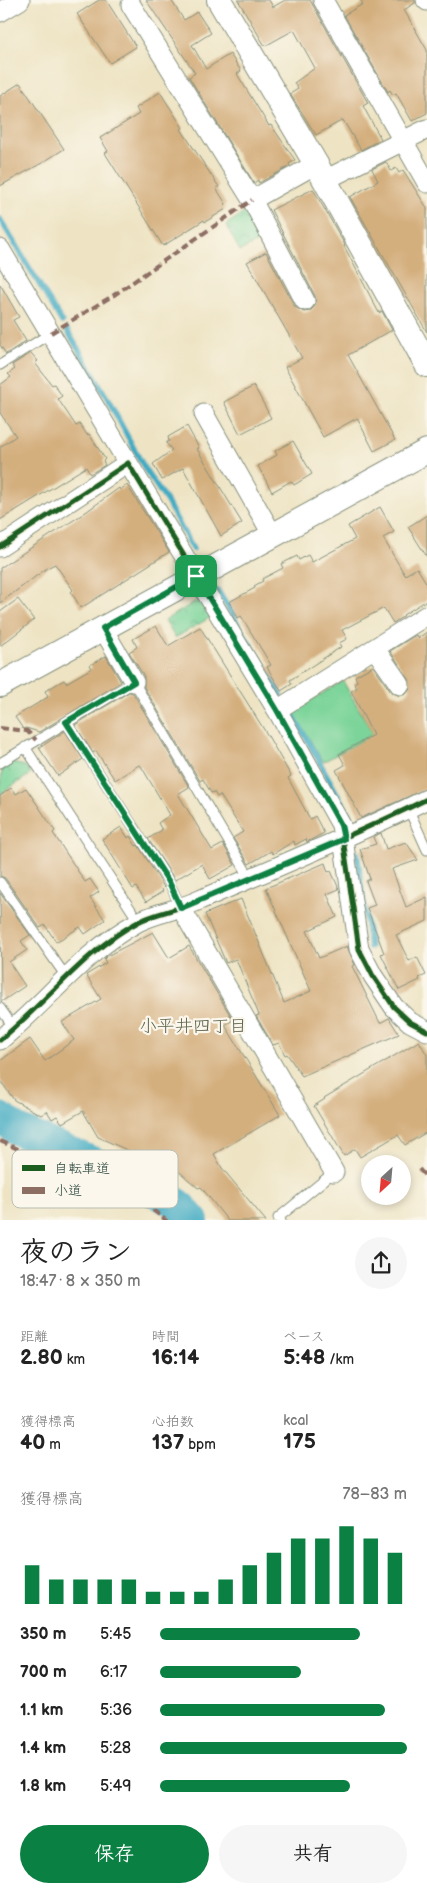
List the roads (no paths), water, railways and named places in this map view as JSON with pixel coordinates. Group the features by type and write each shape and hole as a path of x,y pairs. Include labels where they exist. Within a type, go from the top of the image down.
{"street":[{"path":"219,0 320,172 427,365"},
{"path":"323,0 427,183"},
{"path":"131,5 252,200 305,301"},
{"path":"252,200 403,141 427,129"},
{"path":"0,249 277,710 341,825 359,949 373,976 394,1007 410,1022 427,1031"},
{"path":"204,414 272,534"},
{"path":"0,685 272,534 427,451"},
{"path":"0,547 128,463"},
{"path":"277,710 427,615"},
{"path":"103,628 134,682"},
{"path":"375,649 400,685"},
{"path":"7,1034 92,954 139,922 181,908 344,839 427,799"},
{"path":"181,908 334,1172"}],"lane":[{"path":"0,365 51,333"},
{"path":"0,763 134,682 250,878"},
{"path":"66,722 169,882 181,908"},
{"path":"25,747 139,922"},
{"path":"408,808 427,850"},
{"path":"0,882 67,978"},
{"path":"0,1008 7,1034"},
{"path":"280,1220 278,1218 334,1172"}],"waterway":[{"path":"0,219 62,322"},
{"path":"67,330 106,396 145,469 167,502 193,549"},
{"path":"218,591 281,695"},
{"path":"292,713 357,829"},
{"path":"357,853 370,947"},
{"path":"0,1118 18,1130 64,1150"},
{"path":"178,1204 192,1220"}],"district":[{"name":"小平井四丁目","path":"193,1026"}]}
